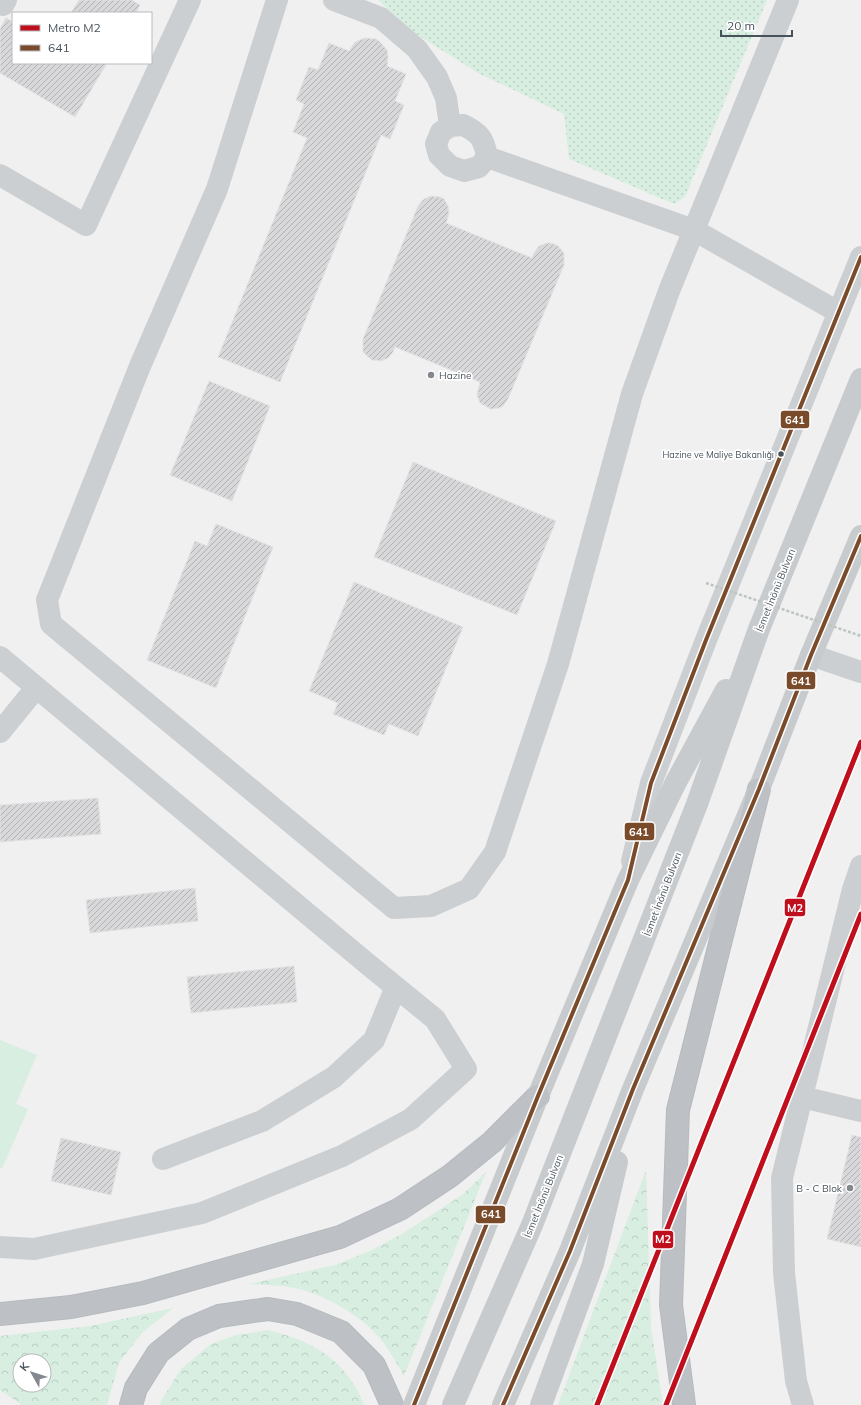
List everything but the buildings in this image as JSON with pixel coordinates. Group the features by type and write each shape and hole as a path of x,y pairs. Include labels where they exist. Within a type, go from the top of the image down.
{"highway":[{"path":"684,1405 671,1305 678,1110 759,789"},
{"path":"0,1314 71,1307 143,1293 340,1237 400,1209 450,1176 492,1142 538,1096"},
{"path":"131,1405 136,1388 158,1353 188,1328 220,1316 268,1309 297,1314 341,1332 374,1365 392,1405"}],"main road":[{"name":"İsmet İnönü Bulvarı","path":"453,1405 538,1210 697,804 759,629 861,379"},
{"path":"503,1405 570,1250 634,1089 759,789 811,655 861,536"},
{"path":"414,1405 538,1096 628,880 676,782 759,629"},
{"path":"541,1405 593,1264 634,1089"}],"street":[{"path":"0,3 3,5 6,0"},
{"path":"0,175 86,225 190,0"},
{"path":"278,0 217,189 140,366 47,600 48,608 51,624 394,908 431,906 469,889 495,852 558,664 632,394 669,291 788,0"},
{"path":"334,0 381,18 417,49 437,76 446,98 450,126"},
{"path":"463,125 476,131 485,145 487,157 479,167 464,171 450,166 439,156 436,144 441,132 450,126 463,125"},
{"path":"487,157 694,230 838,312"},
{"path":"628,880 651,783 712,625 861,257"},
{"path":"811,655 861,672"},
{"path":"0,657 435,1019 466,1069 411,1119 342,1156 202,1213 34,1249 0,1247"},
{"path":"0,732 36,688"},
{"path":"803,1405 796,1381 784,1273 782,1178 853,890 861,866"},
{"path":"163,1159 262,1121 334,1077 374,1040 396,987"},
{"path":"802,1097 861,1111"}],"path":[{"path":"706,583 861,636"}],"green space":[{"path":"378,0 767,0 685,197 674,204 569,159 564,114 478,73 416,34"},
{"path":"0,1040 37,1055 16,1104 28,1109 2,1169 0,1168"},
{"path":"646,1170 651,1327 663,1405 558,1405"},
{"path":"486,1172 404,1376 379,1337 362,1321 340,1306 317,1295 295,1288 249,1284 335,1265 372,1250 405,1232 462,1195"},
{"path":"173,1308 142,1333 119,1363 107,1405 22,1405 0,1390 0,1336 90,1326"},
{"path":"268,1330 305,1342 336,1362 356,1388 364,1405 160,1405 181,1369 211,1344 236,1335"}],"metro line":[{"name":"M2","path":"597,1405 861,742"},
{"name":"M2","path":"666,1405 861,914"}],"transit line":[{"name":"641","path":"414,1405 538,1096 628,880 651,783 706,640 861,257"},
{"name":"641","path":"503,1405 570,1251 633,1089 759,789 811,655 861,536"}],"place":[{"name":"Hazine","path":"431,375"},
{"name":"Hazine ve Maliye Bakanlığı","path":"781,454"},
{"name":"B - C Blok","path":"850,1188"}]}
